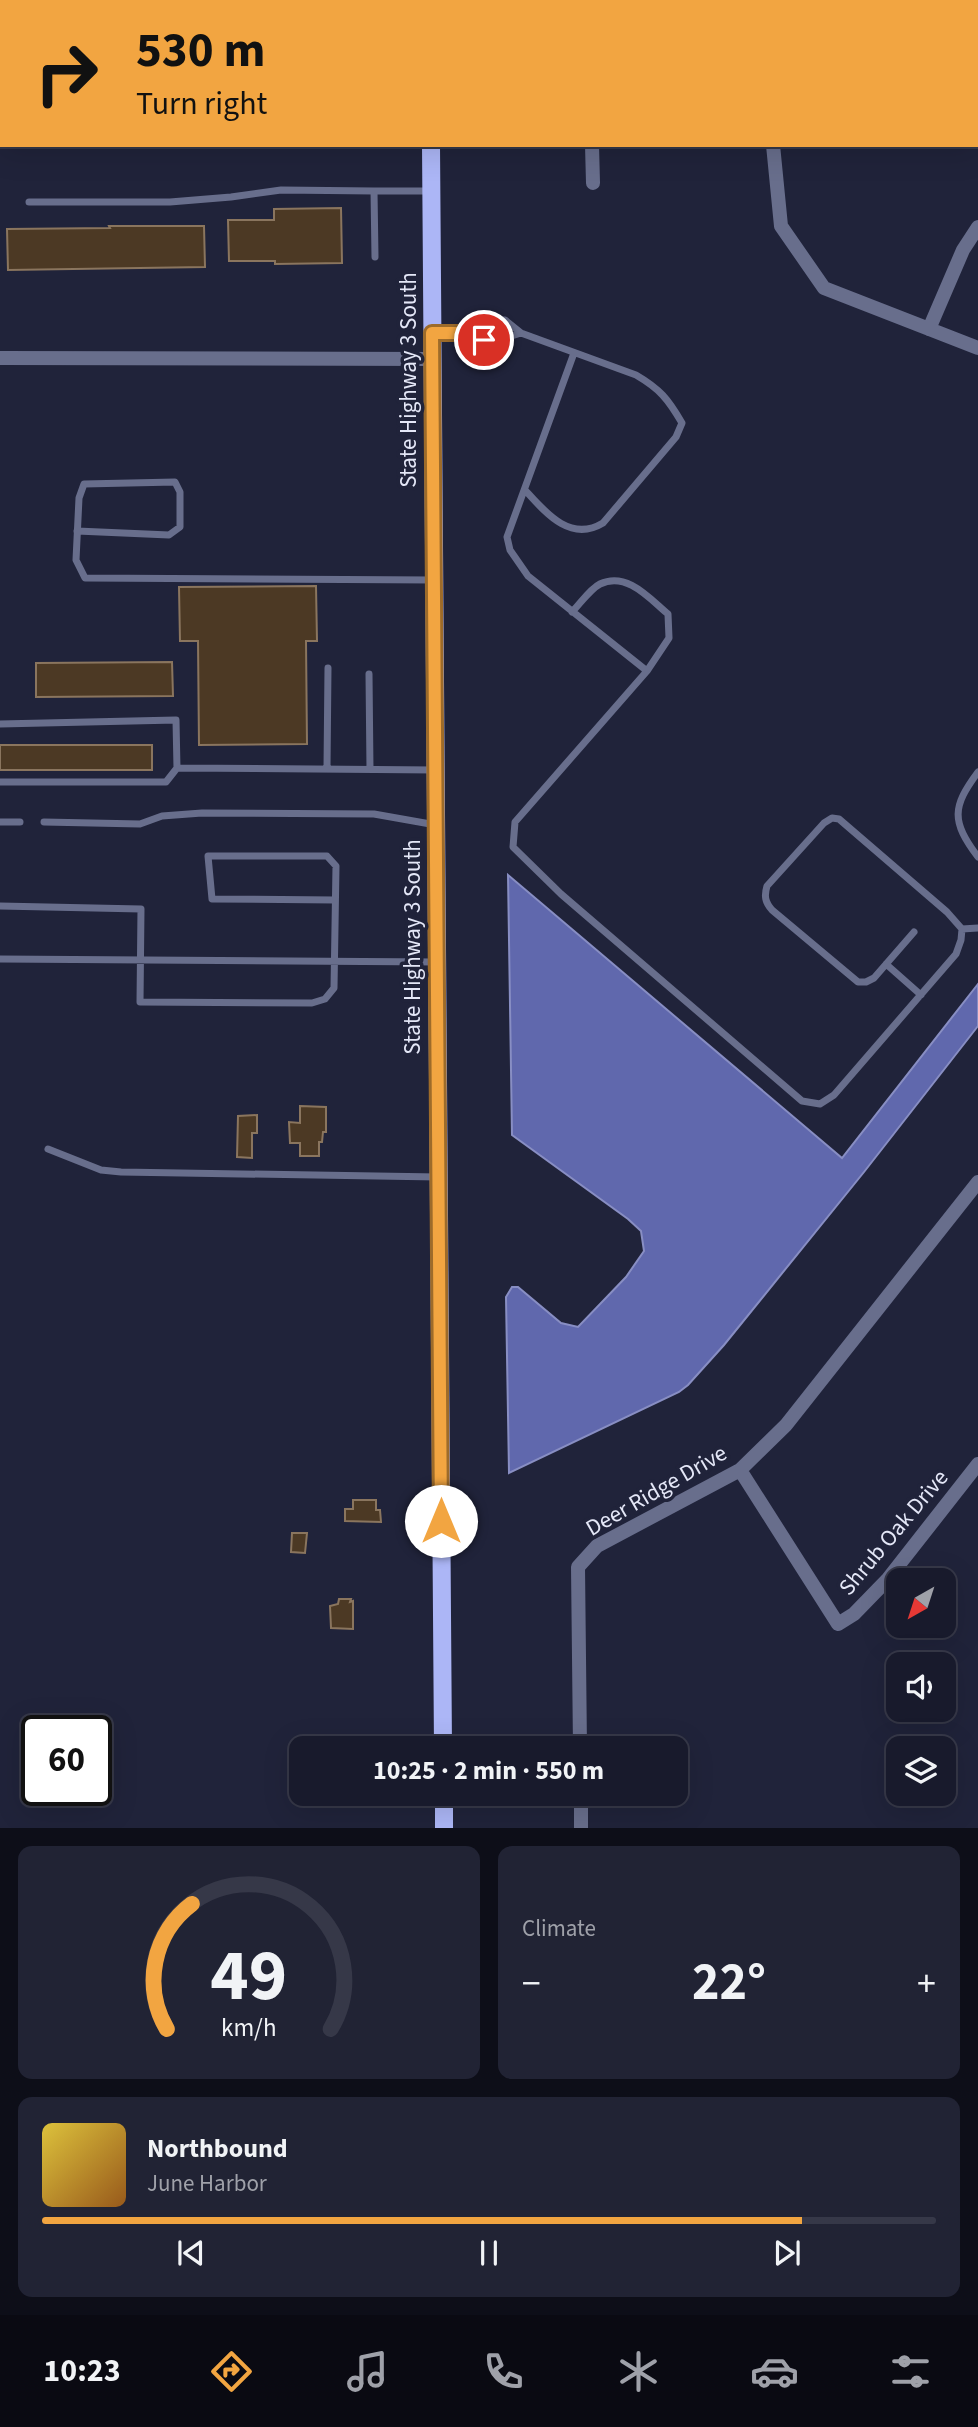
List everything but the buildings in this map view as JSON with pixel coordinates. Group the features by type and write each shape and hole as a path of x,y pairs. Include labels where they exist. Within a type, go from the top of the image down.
{"main road":[{"name":"State Highway 3 South","path":"431,147 443,1736"},
{"path":"444,1806 444,1828"}],"street":[{"path":"592,147 593,183"},
{"path":"773,147 781,226 824,288 978,348"},
{"path":"929,329 962,250 978,227"},
{"path":"0,358 432,359"},
{"name":"Deer Ridge Drive","path":"580,1736 579,1567 597,1546 740,1470 786,1425 978,1182"},
{"name":"Shrub Oak Drive","path":"740,1470 838,1624 854,1614 887,1580 978,1464"},
{"path":"581,1806 581,1828"}],"lane":[{"path":"29,202 170,202 281,190 431,191"},
{"path":"374,191 375,257"},
{"path":"464,333 482,319 505,320 521,333 636,375 652,384 666,397 682,423 676,437 603,523 595,528 571,530 556,522 525,490"},
{"path":"432,333 464,333 484,340 521,333"},
{"path":"574,353 507,537 509,550 528,576 647,671"},
{"path":"77,531 169,536 180,527 180,492 175,482 85,484 79,498 77,531 76,560 85,578 434,580"},
{"path":"572,612 599,584 619,580 641,590 668,614 669,638 647,671 515,822 513,847 561,894 802,1101 820,1104 834,1095 956,954 962,929 947,912 839,819 831,818 824,823 767,886 767,904 858,982 874,978 914,932"},
{"path":"327,768 328,668"},
{"path":"369,674 370,769"},
{"path":"0,724 176,720 177,768 166,782 0,782"},
{"path":"177,768 435,771"},
{"path":"978,772 957,804 959,824 978,857"},
{"path":"44,822 140,824 162,816 202,813 373,814 436,825"},
{"path":"0,822 20,822"},
{"path":"0,906 141,909 140,1002 312,1003 325,999 334,988 336,866 327,856 208,856 212,899 335,900"},
{"path":"962,929 978,928"},
{"path":"0,959 437,962"},
{"path":"886,964 921,995"},
{"path":"48,1149 100,1170 121,1172 438,1177"}],"water":[{"path":"508,875 842,1158 978,984 978,1026 864,1172 724,1345 688,1385 679,1392 509,1473 506,1297 512,1287 518,1287 561,1323 578,1327 626,1277 644,1251 641,1231 628,1219 512,1135"}],"route":[{"path":"441,1521 432,333 464,333 484,340"}]}
